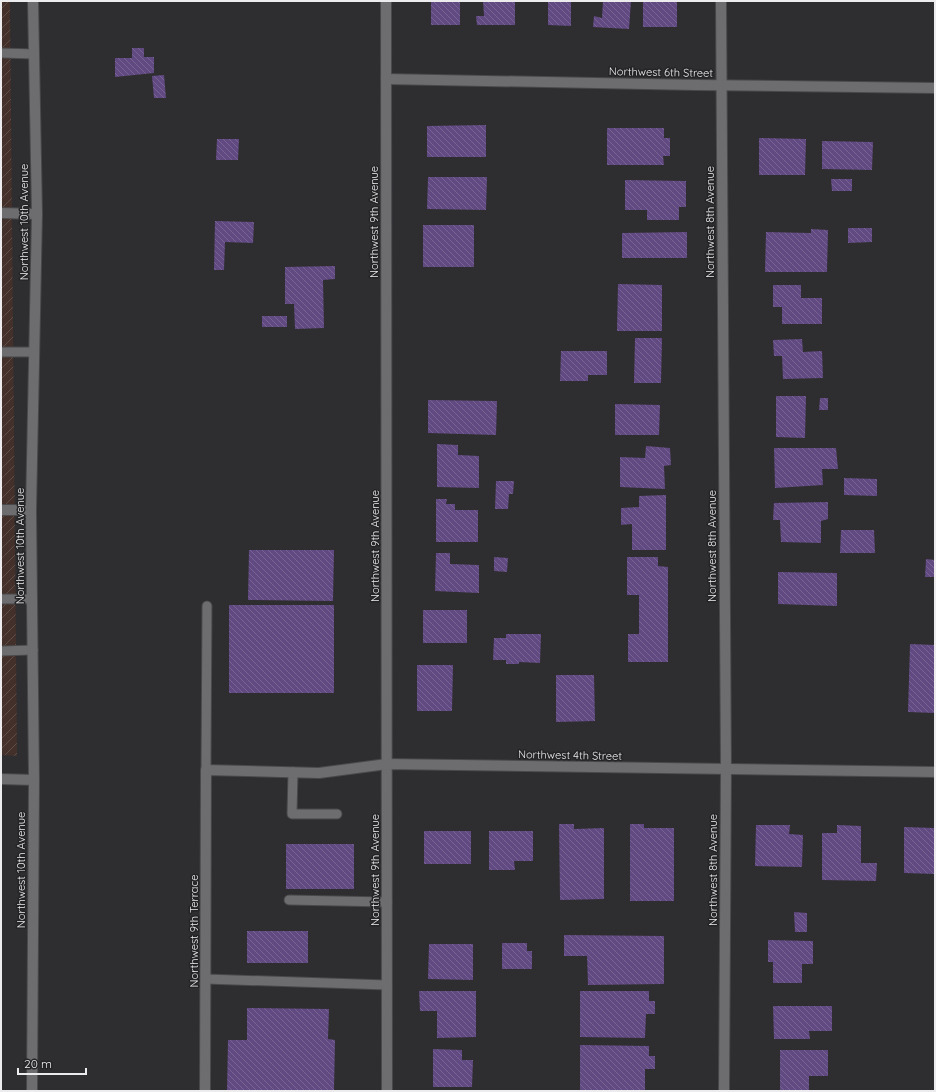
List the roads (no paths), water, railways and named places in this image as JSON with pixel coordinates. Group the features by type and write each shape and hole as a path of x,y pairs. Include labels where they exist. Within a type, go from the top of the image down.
{"street":[{"name":"Northwest 10th Avenue","path":"32,1091 34,780 31,510 37,214 34,1"},
{"name":"Northwest 9th Avenue","path":"386,1 387,1091"},
{"name":"Northwest 8th Avenue","path":"721,1 726,770 724,1091"},
{"name":"Northwest 6th Street","path":"386,78 721,86 935,88"},
{"path":"1,213 37,214"},
{"path":"1,510 31,510"},
{"name":"Northwest 4th Street","path":"206,770 319,773 387,764 935,772"},
{"name":"Northwest 9th Terrace","path":"205,1091 206,770"},
{"path":"1,779 34,780"}],"lane":[{"path":"1,53 34,54"},
{"path":"1,352 34,352"},
{"path":"1,599 32,599"},
{"path":"206,770 207,606"},
{"path":"1,650 32,650"},
{"path":"293,772 292,814 337,814"},
{"path":"289,900 387,902"},
{"path":"206,980 387,985"}]}
